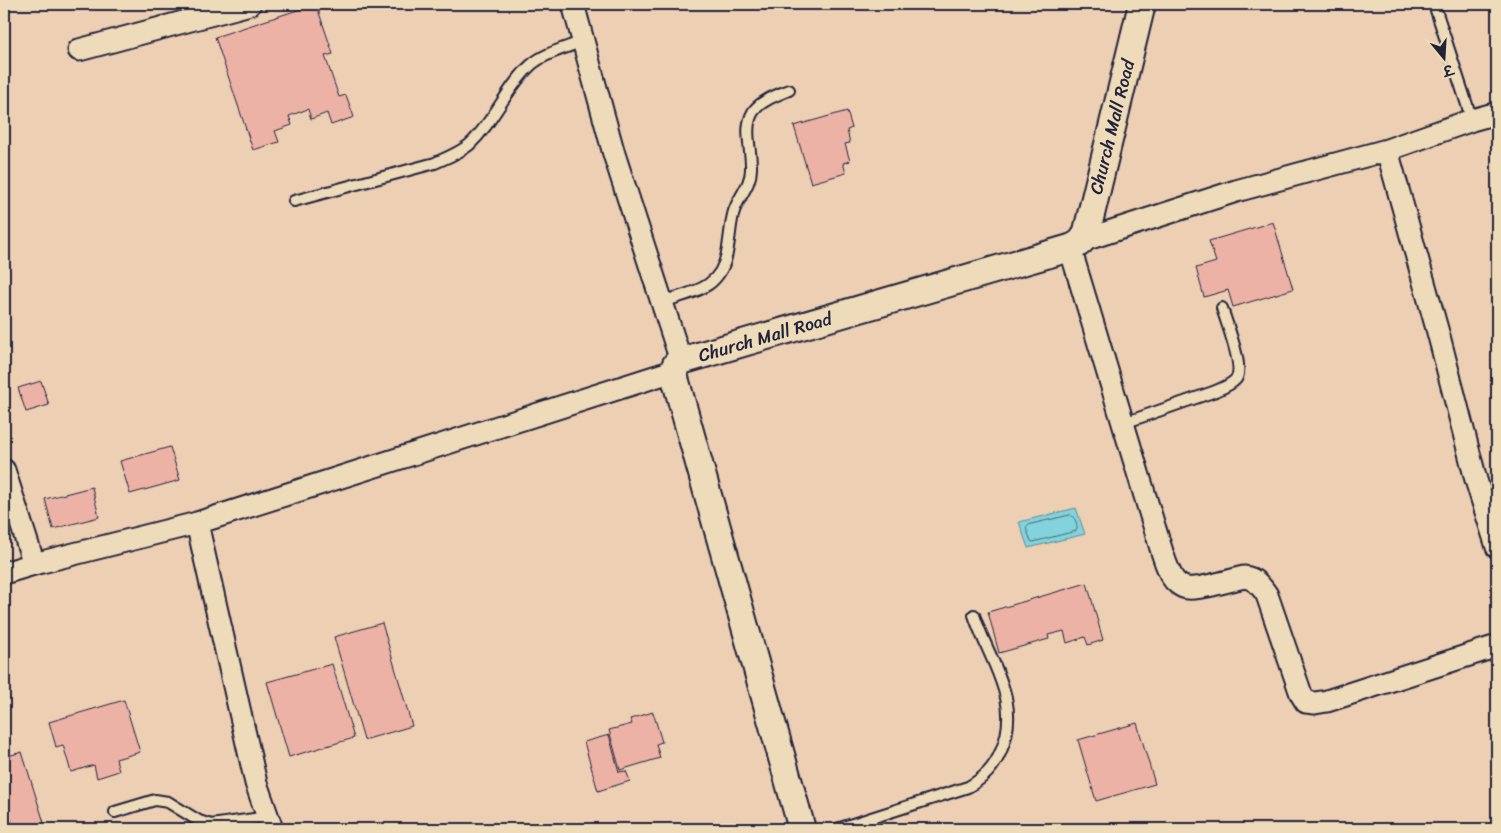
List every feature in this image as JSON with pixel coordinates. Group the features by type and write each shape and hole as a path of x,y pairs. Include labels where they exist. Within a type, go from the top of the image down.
{"street":[{"path":"79,50 250,4"},
{"path":"573,4 614,154 662,302 677,366 802,829"},
{"name":"Church Mall Road","path":"677,366 1077,244 1142,4"},
{"path":"1497,114 1472,120 1387,150 1236,191 1077,244 1124,422 1155,529 1173,578 1179,584 1187,588 1196,588 1244,577 1251,578 1260,584 1267,595 1301,694 1306,702 1327,701 1497,646"},
{"path":"1387,150 1439,336 1476,480 1497,547"},
{"path":"4,574 34,564 197,523 677,366"},
{"path":"4,470 34,564"},
{"path":"197,523 256,783 270,823"}],"lane":[{"path":"1434,4 1472,120"},
{"path":"294,201 435,163 453,155 468,146 482,131 522,74 532,64 546,55 583,41"},
{"path":"662,302 701,289 720,275 727,255 734,213 751,178 748,124 752,113 756,108 788,90"},
{"path":"1124,422 1212,392 1235,380 1239,373 1238,363 1222,308"},
{"path":"837,829 968,787 991,771 1006,740 1009,724 1008,705 1002,683 978,629 974,615"},
{"path":"115,812 155,800 168,802 199,821 211,825 270,823"}],"water":[{"path":"1076,508 1085,534 1028,548 1019,522"}],"building":[{"path":"316,4 333,54 325,56 339,97 346,95 354,117 331,125 327,113 311,119 308,109 289,116 292,125 275,131 279,142 253,150 215,37"},
{"path":"847,111 852,128 847,130 850,143 845,144 850,161 843,163 846,173 811,183 794,126"},
{"path":"1273,222 1293,289 1233,307 1228,290 1204,297 1196,268 1216,262 1209,241"},
{"path":"41,381 49,405 26,412 18,388"},
{"path":"170,447 180,480 130,494 120,461"},
{"path":"92,487 99,517 53,529 45,499"},
{"path":"1087,583 1103,640 1088,645 1085,637 1067,643 1064,631 1048,635 1049,639 999,653 988,612"},
{"path":"382,623 412,726 364,740 334,637"},
{"path":"332,664 354,738 289,757 267,682"},
{"path":"124,700 140,752 116,759 119,771 97,778 94,765 71,772 63,745 56,747 49,722"},
{"path":"653,712 662,742 656,744 660,758 620,770 609,730 632,724 630,719"},
{"path":"1137,723 1155,784 1096,801 1078,740"},
{"path":"609,735 619,772 626,771 630,781 598,791 584,742"},
{"path":"22,752 46,829 14,829 4,797 4,757"}]}
